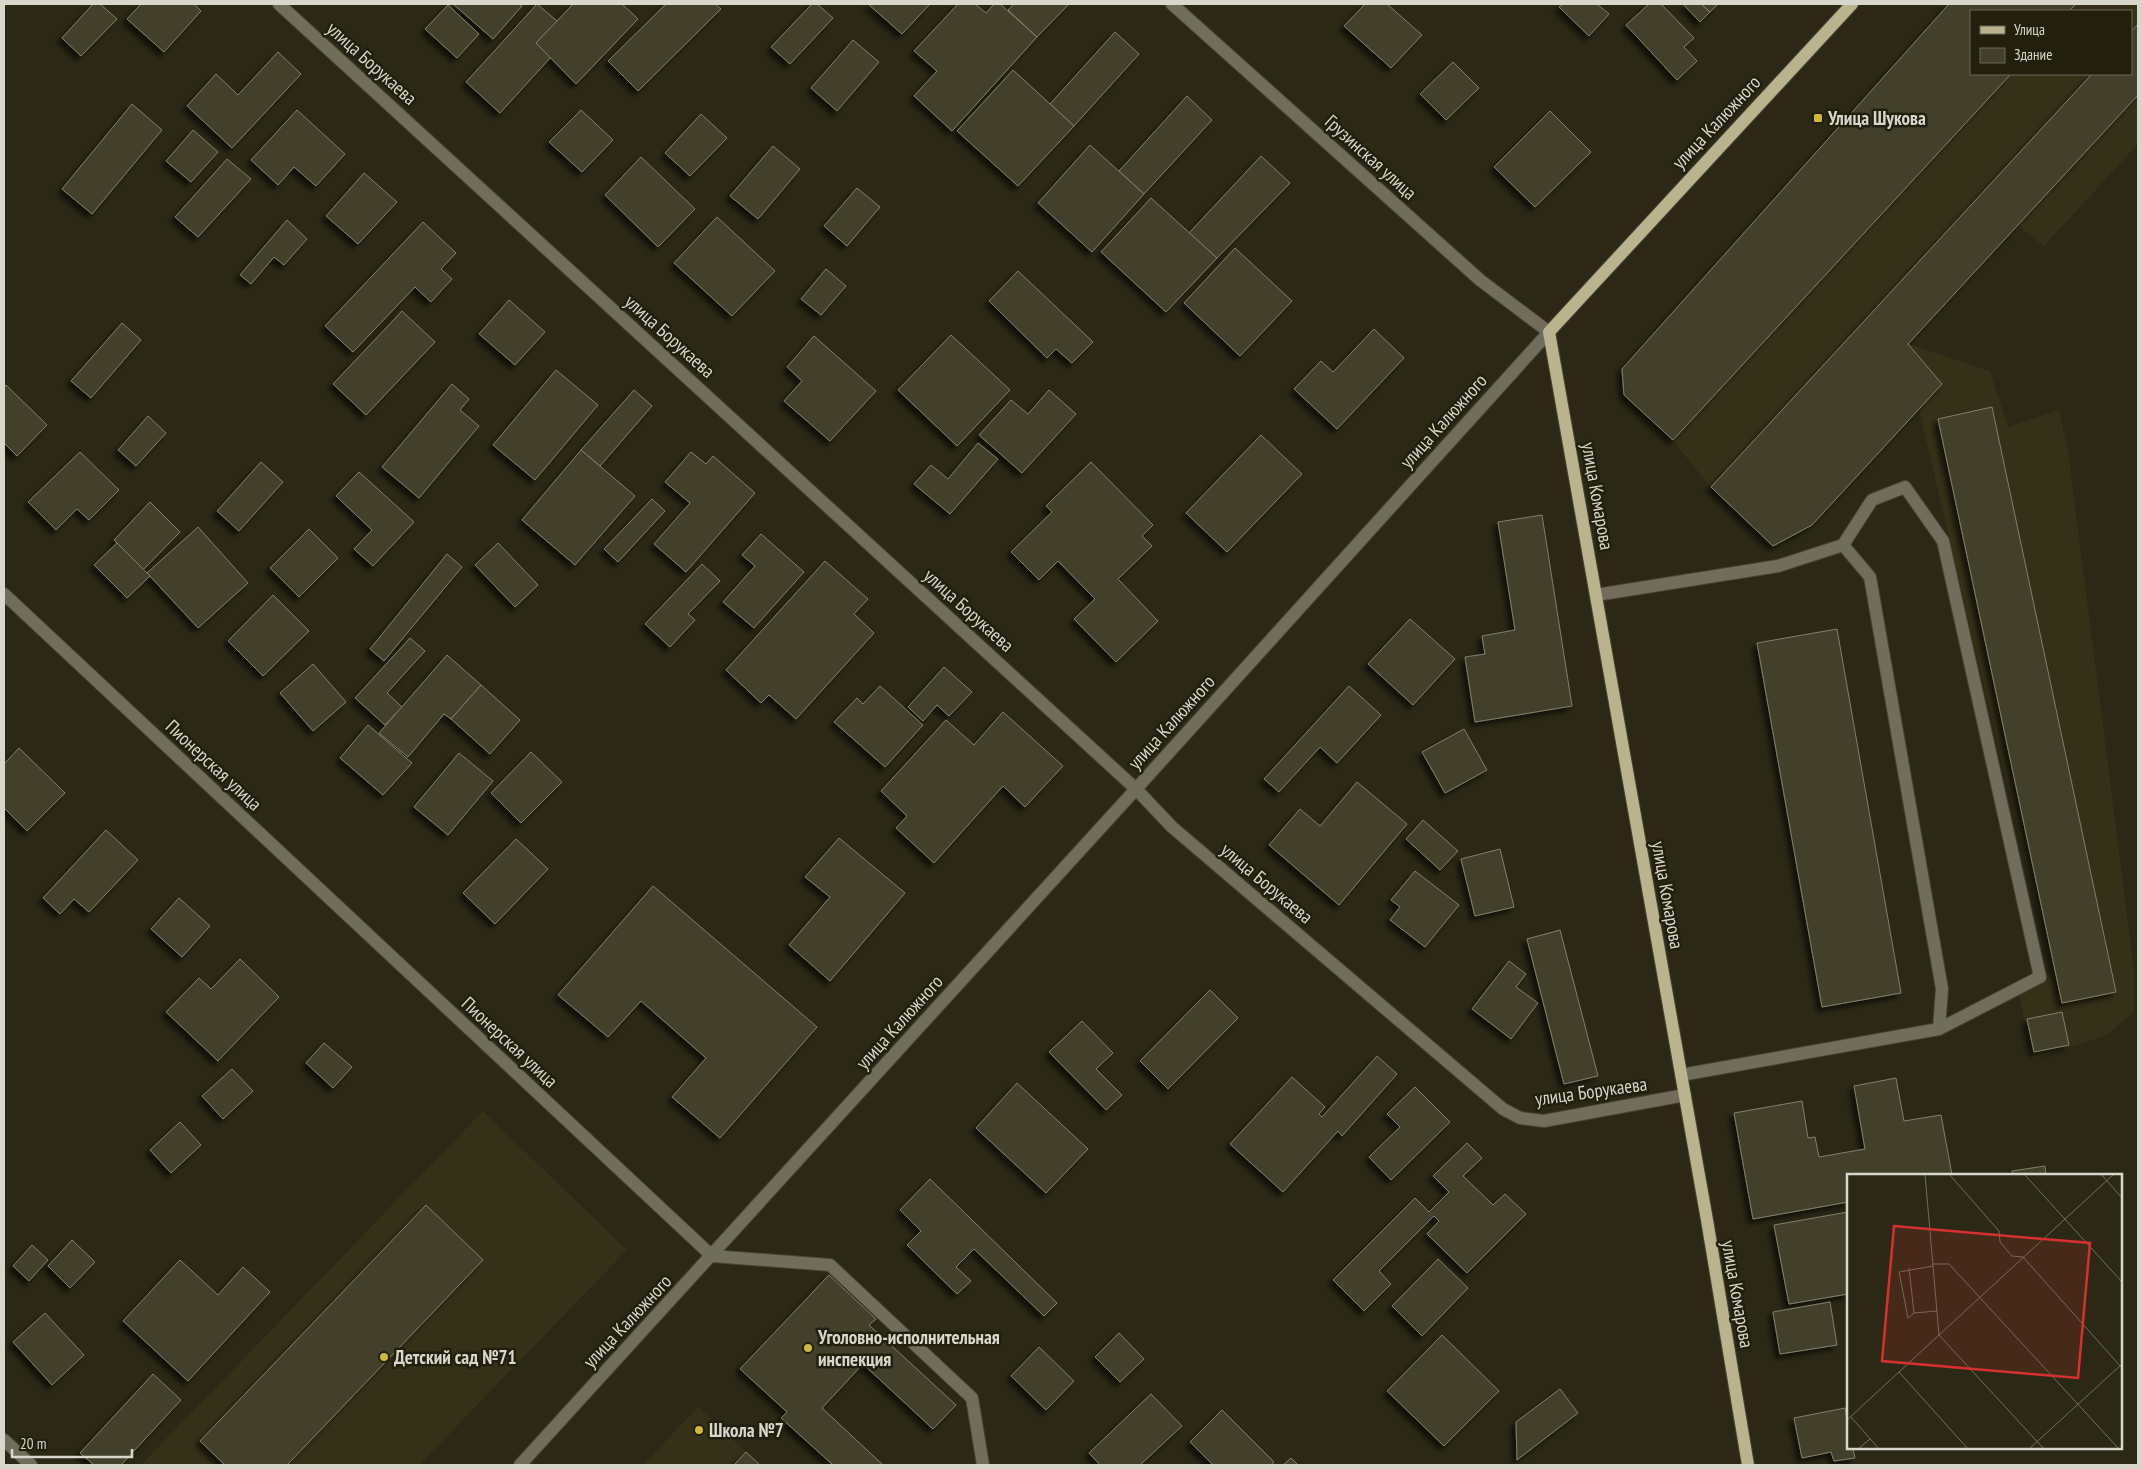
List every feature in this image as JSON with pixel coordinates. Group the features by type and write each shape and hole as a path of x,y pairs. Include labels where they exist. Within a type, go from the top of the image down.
{"main road":[{"name":"улица Калюжного","path":"1549,332 1852,4"},
{"name":"улица Комарова","path":"1549,332 1685,1095 1748,1465"}],"street":[{"name":"улица Борукаева","path":"279,4 1136,789 1172,827 1503,1109 1520,1118 1544,1121 1685,1095"},
{"name":"Грузинская улица","path":"1172,4 1480,280 1549,332"},
{"name":"улица Калюжного","path":"520,1465 712,1256 1549,332"},
{"path":"1596,595 1778,566 1843,545 1872,500 1905,487 1943,540 2040,977 1939,1029 1681,1075"},
{"path":"1843,545 1870,577 1942,989 1939,1029"},
{"name":"Пионерская улица","path":"4,594 712,1256"},
{"path":"712,1256 830,1265 972,1398 983,1465"},
{"path":"4,1440 31,1465"}],"shaded area":[{"path":"2017,4 2138,4 2138,144 2044,246 2017,225 1909,344 1990,371 2008,427 2059,410 2069,457 2134,971 2134,1012 2107,1035 2033,1060 2016,981 2052,974 1919,410 1812,525 1773,546 1711,487 1673,441 1641,411 1970,75 2132,75 2132,10 2011,10"},
{"name":"Детский сад №71","path":"483,1111 627,1250 419,1465 141,1465"},
{"name":"Школа №7","path":"698,1407 760,1465 643,1465"}],"building":[{"path":"93,4 100,4 117,19 81,56 62,38"},
{"path":"141,4 194,4 201,11 164,52 127,19"},
{"path":"453,4 519,4 522,6 493,39"},
{"path":"537,4 557,21 536,43 551,57 500,113 466,82"},
{"path":"573,4 622,4 638,19 576,84 536,43"},
{"path":"666,4 715,4 721,9 638,91 608,61"},
{"path":"812,4 817,4 833,18 790,64 771,47"},
{"path":"868,4 930,4 902,34"},
{"path":"958,4 975,4 986,13 994,4 1000,4 1037,37 952,131 914,96 937,71 914,51"},
{"path":"1014,4 1069,4 1037,37 1008,10"},
{"path":"1365,4 1387,4 1422,35 1391,68 1344,26"},
{"path":"1563,4 1597,4 1609,14 1589,36 1559,7"},
{"path":"1649,4 1661,4 1694,38 1684,47 1697,61 1677,80 1626,25"},
{"path":"1683,4 1701,4 1710,12 1700,22"},
{"path":"1701,4 1718,4 1710,12"},
{"path":"1949,4 2076,4 2070,10 1970,10 1970,75 2010,75 1673,440 1624,395 1622,369"},
{"path":"448,5 479,34 457,58 425,29"},
{"path":"2138,24 2138,95 1908,344 1942,384 1812,525 1773,546 1711,487 2091,75 2132,75 2132,31"},
{"path":"1115,32 1139,54 1074,126 1050,104"},
{"path":"853,40 879,62 837,111 811,88"},
{"path":"278,52 301,74 232,148 187,106 216,74 238,95"},
{"path":"1453,62 1479,88 1446,120 1420,94"},
{"path":"1013,70 1074,126 1018,186 957,131"},
{"path":"1187,96 1212,120 1144,194 1119,171"},
{"path":"132,104 162,130 92,214 62,189"},
{"path":"297,110 345,154 316,186 294,167 278,185 251,160"},
{"path":"581,110 613,140 582,172 549,142"},
{"path":"1550,111 1591,152 1535,207 1494,167"},
{"path":"701,114 727,138 690,176 665,153"},
{"path":"193,130 218,152 191,182 166,161"},
{"path":"1090,145 1144,194 1092,252 1038,203"},
{"path":"773,146 800,169 758,219 730,196"},
{"path":"1261,156 1290,183 1217,258 1189,233"},
{"path":"641,157 695,209 658,247 605,195"},
{"path":"227,159 251,179 198,237 175,217"},
{"path":"364,173 397,202 358,244 326,216"},
{"path":"857,188 880,207 847,246 824,226"},
{"path":"1151,198 1217,258 1166,312 1101,252"},
{"path":"717,217 775,271 732,316 674,263"},
{"path":"287,220 307,239 284,265 274,257 251,284 240,275"},
{"path":"423,222 456,253 441,269 452,279 431,302 415,287 353,352 325,326"},
{"path":"1235,248 1292,301 1240,356 1184,303"},
{"path":"826,269 846,286 821,315 801,299"},
{"path":"1018,271 1093,342 1072,363 1056,349 1047,358 989,301"},
{"path":"509,300 545,332 515,365 479,334"},
{"path":"402,311 435,342 366,415 333,384"},
{"path":"122,323 141,340 91,398 71,381"},
{"path":"1374,329 1404,358 1337,429 1294,389 1321,361 1333,372"},
{"path":"951,335 1010,390 957,446 898,390"},
{"path":"814,336 876,391 830,441 784,401 802,381 787,367"},
{"path":"556,370 598,405 535,480 493,445"},
{"path":"452,384 469,399 460,410 479,426 419,498 382,467"},
{"path":"6,385 47,425 17,456 4,443 4,388"},
{"path":"634,390 652,406 600,466 581,450"},
{"path":"1049,390 1076,414 1022,473 979,435 1011,400 1028,414"},
{"path":"1992,407 2116,992 2062,1003 1938,419"},
{"path":"148,416 166,433 136,466 118,450"},
{"path":"1261,435 1302,474 1227,552 1186,513"},
{"path":"978,443 998,459 950,514 914,484 931,465 948,479"},
{"path":"581,450 635,496 575,565 522,520"},
{"path":"80,452 119,490 89,520 77,509 56,530 28,502"},
{"path":"691,452 706,464 713,456 755,493 686,572 654,544 690,503 665,482"},
{"path":"261,462 283,482 239,531 217,511"},
{"path":"1091,462 1153,525 1142,536 1152,546 1118,579 1158,621 1116,662 1074,619 1095,599 1058,561 1039,580 1011,552 1052,512 1046,506"},
{"path":"359,472 414,522 373,566 354,549 372,530 336,496"},
{"path":"652,499 665,511 618,562 604,549"},
{"path":"150,502 180,532 143,570 114,540"},
{"path":"1542,515 1572,706 1475,722 1465,657 1485,654 1482,636 1515,630 1498,522"},
{"path":"198,527 248,583 198,628 147,573"},
{"path":"309,529 338,558 299,597 270,568"},
{"path":"761,534 804,572 754,628 723,602 755,566 742,555"},
{"path":"117,543 150,576 127,598 94,565"},
{"path":"498,543 538,585 515,607 475,565"},
{"path":"447,554 462,567 384,661 370,649"},
{"path":"825,561 868,599 854,614 874,633 796,719 769,695 761,703 726,670"},
{"path":"702,564 720,581 688,614 695,620 670,647 645,624"},
{"path":"273,595 309,631 263,676 228,641"},
{"path":"1410,619 1455,659 1413,705 1368,664"},
{"path":"1837,629 1901,993 1822,1007 1757,643"},
{"path":"410,638 425,651 387,693 402,707 385,725 355,698"},
{"path":"447,655 481,685 451,719 444,714 408,757 379,733"},
{"path":"313,664 346,702 313,731 280,693"},
{"path":"944,667 972,692 949,716 937,705 923,721 908,707"},
{"path":"481,685 520,720 490,754 451,719"},
{"path":"880,686 923,725 885,767 834,722 857,698 863,704"},
{"path":"1349,686 1381,715 1337,763 1320,747 1279,792 1264,779"},
{"path":"1003,712 1063,766 1025,807 1003,786 934,863 896,828 907,816 881,791 946,720 974,745"},
{"path":"368,725 412,763 383,795 340,758"},
{"path":"1464,729 1487,770 1445,793 1422,752"},
{"path":"19,748 65,793 27,831 4,808 4,764"},
{"path":"531,752 562,782 521,823 491,793"},
{"path":"459,753 493,781 448,835 414,807"},
{"path":"1357,782 1407,824 1339,905 1269,845 1300,809 1320,826"},
{"path":"1423,820 1458,851 1440,870 1406,839"},
{"path":"106,830 138,860 89,912 74,899 60,914 43,898"},
{"path":"839,838 905,893 830,981 789,945 830,897 805,877"},
{"path":"516,839 548,869 495,924 463,893"},
{"path":"1500,849 1514,907 1475,916 1461,859"},
{"path":"1415,871 1459,905 1425,947 1390,920 1400,907 1391,900"},
{"path":"653,886 817,1027 720,1138 672,1097 706,1058 641,1001 608,1037 558,995"},
{"path":"179,898 210,926 182,957 151,929"},
{"path":"1560,930 1598,1076 1564,1084 1527,939"},
{"path":"240,959 279,997 218,1061 166,1012 199,978 211,989"},
{"path":"1509,961 1526,974 1516,987 1538,1003 1511,1039 1472,1009"},
{"path":"1210,990 1238,1018 1168,1089 1140,1061"},
{"path":"2062,1012 2069,1045 2034,1052 2027,1019"},
{"path":"1082,1021 1113,1053 1096,1069 1122,1095 1106,1110 1049,1052"},
{"path":"324,1043 352,1067 333,1088 306,1063"},
{"path":"1377,1056 1397,1074 1342,1136 1338,1131 1283,1192 1230,1144 1292,1077 1325,1107 1319,1114 1322,1117"},
{"path":"232,1069 253,1091 223,1119 202,1096"},
{"path":"1896,1078 1904,1121 1941,1115 1952,1174 1847,1174 1847,1202 1753,1219 1734,1113 1802,1101 1808,1138 1815,1137 1819,1157 1865,1149 1854,1086"},
{"path":"1017,1083 1088,1149 1046,1193 976,1128"},
{"path":"1415,1087 1450,1122 1391,1180 1369,1157 1400,1127 1387,1114"},
{"path":"180,1122 201,1145 171,1173 150,1150"},
{"path":"1467,1143 1482,1158 1463,1176 1493,1205 1505,1194 1526,1214 1467,1273 1427,1234 1439,1221 1434,1216 1379,1271 1391,1284 1364,1311 1333,1280 1415,1198 1429,1212 1449,1192 1433,1176"},
{"path":"2045,1166 2046,1174 2013,1174 2012,1171"},
{"path":"930,1179 1057,1303 1044,1316 974,1249 956,1267 971,1281 957,1294 907,1245 921,1231 900,1210"},
{"path":"426,1205 483,1260 287,1465 225,1465 200,1441"},
{"path":"1847,1212 1847,1294 1789,1304 1774,1225"},
{"path":"72,1240 95,1262 70,1288 48,1266"},
{"path":"32,1245 48,1260 29,1281 13,1266"},
{"path":"1438,1259 1468,1288 1422,1336 1392,1306"},
{"path":"180,1260 218,1295 243,1267 270,1292 188,1381 123,1321"},
{"path":"829,1275 876,1319 869,1325 956,1405 933,1429 863,1364 822,1408 883,1465 833,1465 781,1418 787,1412 740,1369"},
{"path":"1830,1302 1837,1345 1780,1354 1773,1312"},
{"path":"45,1313 84,1355 52,1385 13,1342"},
{"path":"1119,1333 1144,1359 1120,1382 1095,1357"},
{"path":"1442,1335 1499,1391 1444,1446 1387,1391"},
{"path":"1039,1347 1074,1381 1046,1410 1011,1376"},
{"path":"153,1374 181,1400 121,1465 94,1465 80,1453"},
{"path":"1560,1389 1578,1413 1517,1460 1516,1422"},
{"path":"1151,1394 1182,1426 1140,1465 1100,1465 1089,1453"},
{"path":"1845,1408 1847,1449 1853,1449 1855,1458 1834,1461 1831,1452 1802,1458 1794,1418"},
{"path":"1222,1410 1274,1462 1271,1465 1213,1465 1190,1442"},
{"path":"746,1452 760,1465 734,1465"},
{"path":"1291,1458 1298,1465 1283,1465"}],"place":[{"name":"Улица Шукова","path":"1818,118"},
{"name":"Уголовно-исполнительная инспекция","path":"808,1348"},
{"name":"Детский сад №71","path":"384,1357"},
{"name":"Школа №7","path":"699,1430"}]}
